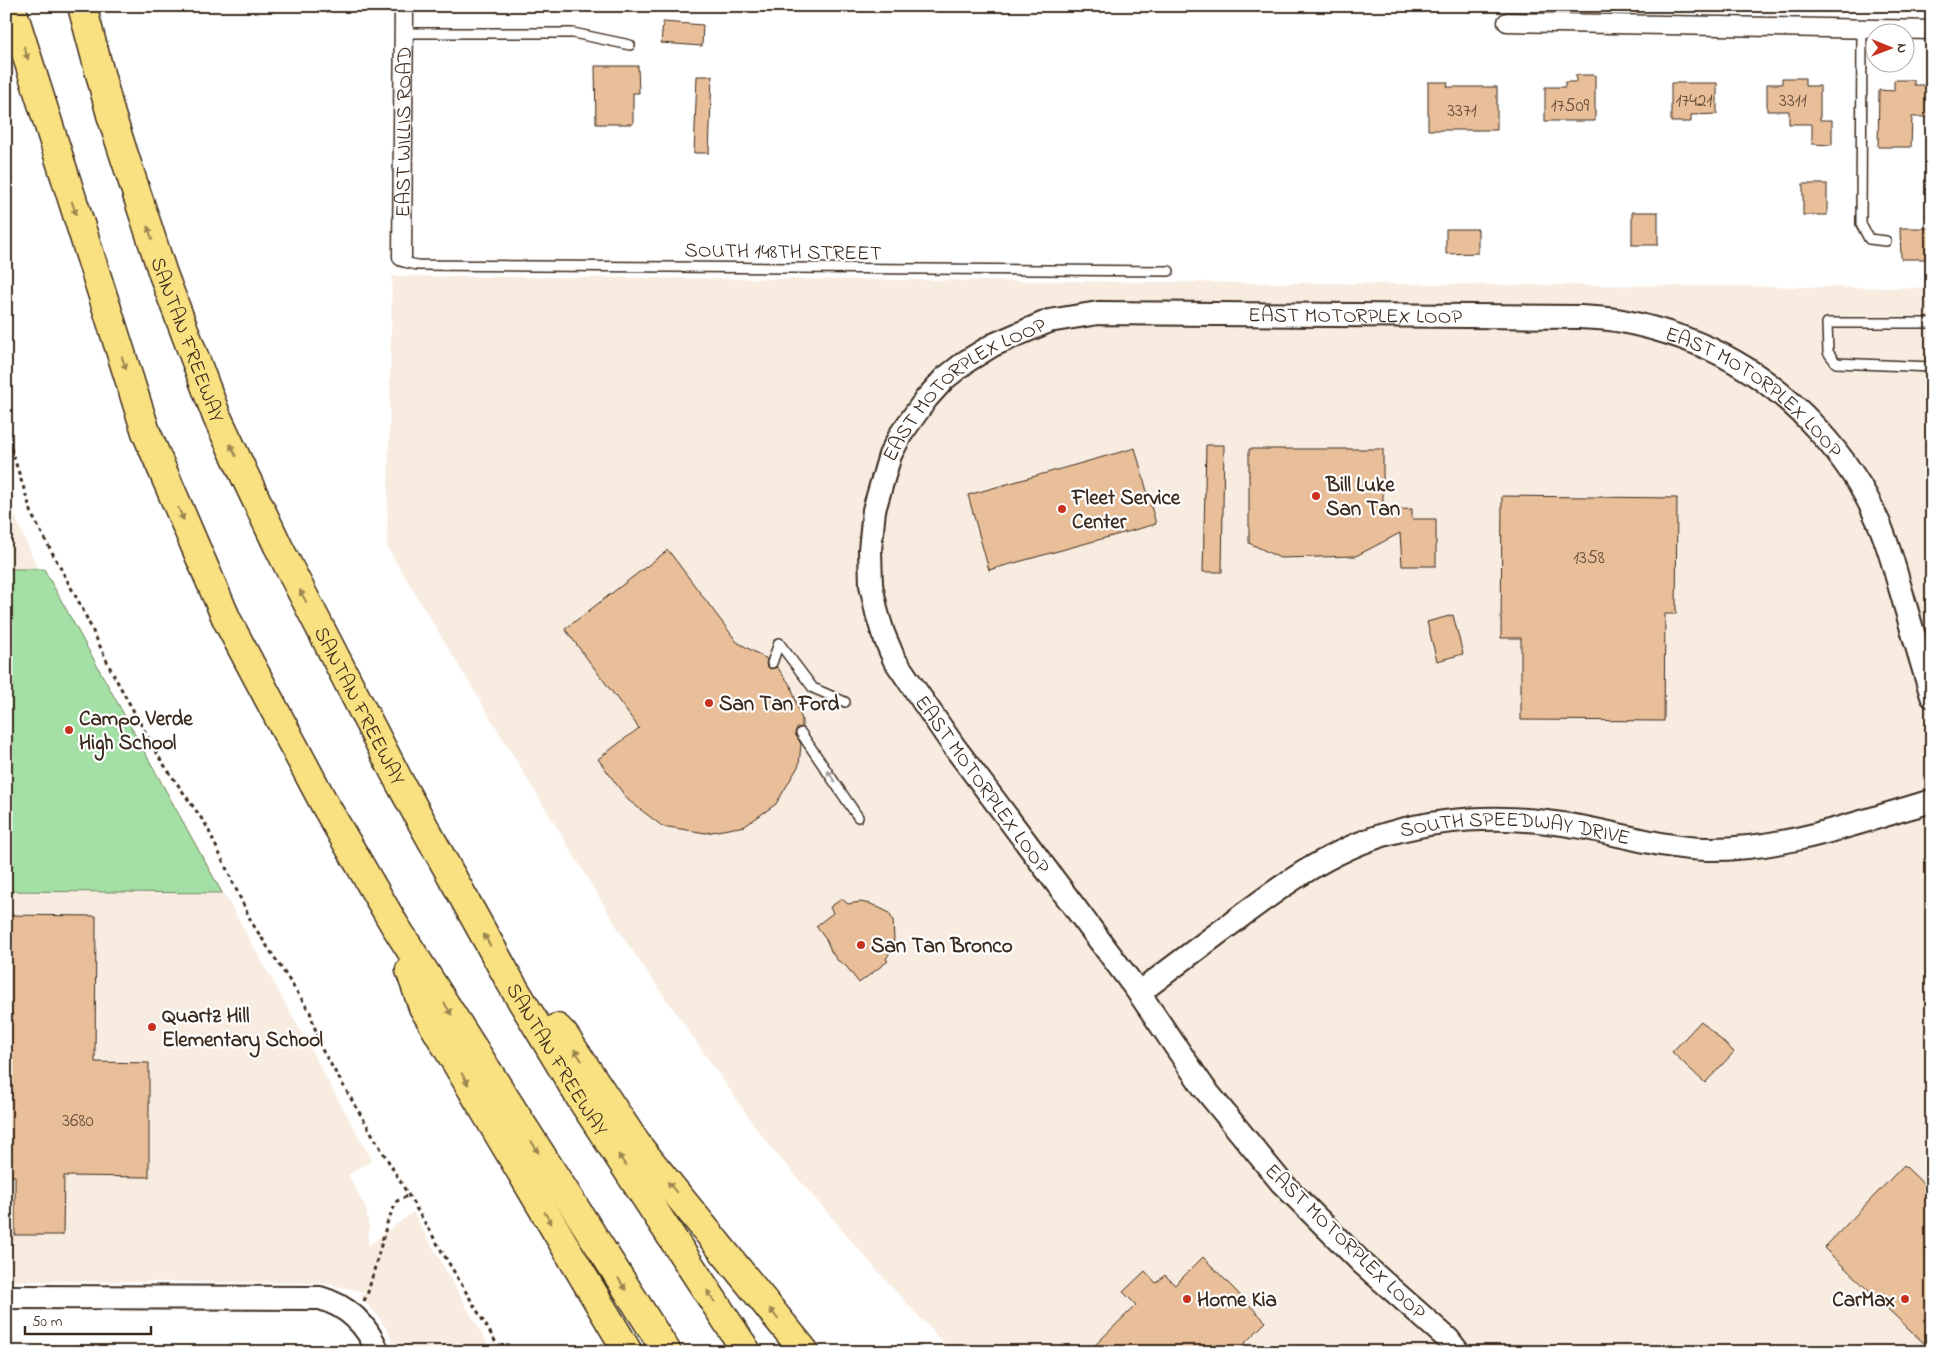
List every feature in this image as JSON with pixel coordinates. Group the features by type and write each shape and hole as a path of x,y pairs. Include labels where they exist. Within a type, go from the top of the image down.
{"highway":[{"path":"11,6 146,432 227,620 325,805 394,924 667,1352"},
{"name":"SANTAN FREEWAY","path":"82,6 111,115 154,246 217,417 278,546 330,651 400,783 511,983 581,1098 747,1352"},
{"path":"394,924 423,1007 628,1352"},
{"path":"511,983 564,1036 638,1146 805,1352"}],"street":[{"name":"EAST WILLIS ROAD","path":"402,257 404,6"},
{"path":"1507,22 1932,30"},
{"name":"EAST MOTORPLEX LOOP","path":"1458,1352 1448,1339 1362,1263 1281,1182 1204,1088 1139,993 953,745 894,659 877,613 871,585 870,550 874,510 890,455 900,434 926,399 944,379 967,361 1011,336 1049,321 1108,313 1581,317 1620,320 1698,343 1736,362 1768,384 1815,426 1843,459 1877,518 1887,545 1932,696"},
{"name":"SOUTH SPEEDWAY DRIVE","path":"1139,993 1277,888 1327,859 1397,832 1440,822 1500,818 1528,819 1582,827 1676,847 1708,849 1741,848 1785,843 1932,801"},
{"path":"6,1297 320,1298 333,1302 357,1318 372,1339 378,1352"}],"lane":[{"path":"1862,29 1861,224 1869,239 1886,242"},
{"path":"403,34 573,33 630,45"},
{"name":"SOUTH 148TH STREET","path":"402,257 404,262 417,265 1169,271"},
{"path":"1932,323 1827,324 1828,352 1836,363 1932,367"},
{"path":"1932,357 1932,471"},
{"path":"772,663 779,643 813,688 845,702"},
{"path":"802,732 858,817"}],"path":[{"path":"6,433 34,517 82,608 112,672 160,759 206,825 252,923 310,1012 321,1048 500,1352"},
{"path":"357,1318 368,1292 388,1220 397,1201 409,1195"}],"shaded area":[{"path":"392,276 1932,288 1932,1352 952,1352 885,1280 764,1139 625,940 387,547"},
{"name":"Quartz Hill Elementary School","path":"6,495 38,569 44,569 372,1160 348,1175 366,1208 369,1228 368,1246 413,1212 492,1352 396,1352 389,1333 378,1316 360,1297 365,1292 322,1283 6,1281"}],"green space":[{"name":"Campo Verde High School","path":"6,569 44,569 222,893 6,891"}],"building":[{"path":"663,22 703,25 702,46 661,43"},
{"path":"595,66 638,66 639,93 633,93 633,124 596,124"},
{"path":"1576,75 1595,75 1595,121 1545,121 1545,87 1565,87 1565,82 1576,82"},
{"path":"697,76 712,76 709,153 694,153"},
{"path":"1782,78 1805,78 1805,86 1820,86 1820,120 1832,120 1832,145 1812,144 1812,124 1789,124 1789,111 1767,111 1767,84 1782,84"},
{"path":"1894,80 1914,80 1914,85 1932,85 1932,117 1912,117 1911,147 1878,147 1879,90 1894,91"},
{"path":"1428,82 1448,82 1447,87 1497,87 1497,130 1428,130"},
{"path":"1671,83 1717,83 1717,114 1691,115 1691,122 1671,122"},
{"path":"1803,184 1827,184 1827,215 1803,215"},
{"path":"1632,212 1658,212 1658,245 1632,245"},
{"path":"1900,228 1932,228 1932,259 1901,259"},
{"path":"1446,229 1478,229 1478,253 1446,254"},
{"path":"1206,445 1224,445 1222,572 1203,572"},
{"name":"Fleet Service Center","path":"1135,448 1156,524 989,570 968,495"},
{"name":"Bill Luke San Tan","path":"1249,449 1383,449 1383,510 1412,509 1412,519 1436,519 1436,566 1402,566 1400,533 1356,556 1280,558 1249,543"},
{"path":"1502,496 1677,498 1676,614 1665,614 1664,721 1521,720 1521,638 1501,638"},
{"name":"San Tan Ford","path":"668,550 737,642 767,659 766,665 770,669 777,667 791,686 802,720 802,727 797,728 795,733 801,744 799,765 776,804 745,826 706,833 662,826 628,800 598,759 639,728 565,629"},
{"path":"1453,615 1463,654 1437,661 1427,622"},
{"name":"San Tan Bronco","path":"842,899 848,904 860,902 871,904 888,912 893,920 894,939 892,949 886,959 888,961 859,983 846,966 837,960 816,926 833,913 830,907"},
{"path":"6,915 96,916 95,1062 149,1063 149,1177 64,1176 63,1235 15,1235 15,1176 6,1176"},
{"path":"1701,1021 1734,1052 1705,1083 1672,1052"},
{"name":"CarMax","path":"1904,1165 1932,1192 1932,1351 1824,1248"},
{"name":"Horne Kia","path":"1203,1257 1266,1322 1236,1352 1088,1352 1136,1305 1123,1292 1145,1271 1156,1283 1165,1275 1175,1285"}],"place":[{"name":"Bill Luke San Tan","path":"1316,496"},
{"name":"Fleet Service Center","path":"1062,509"},
{"name":"San Tan Ford","path":"709,703"},
{"name":"Campo Verde High School","path":"69,730"},
{"name":"San Tan Bronco","path":"861,945"},
{"name":"Quartz Hill Elementary School","path":"152,1027"},
{"name":"Horne Kia","path":"1187,1299"},
{"name":"CarMax","path":"1905,1299"}]}
